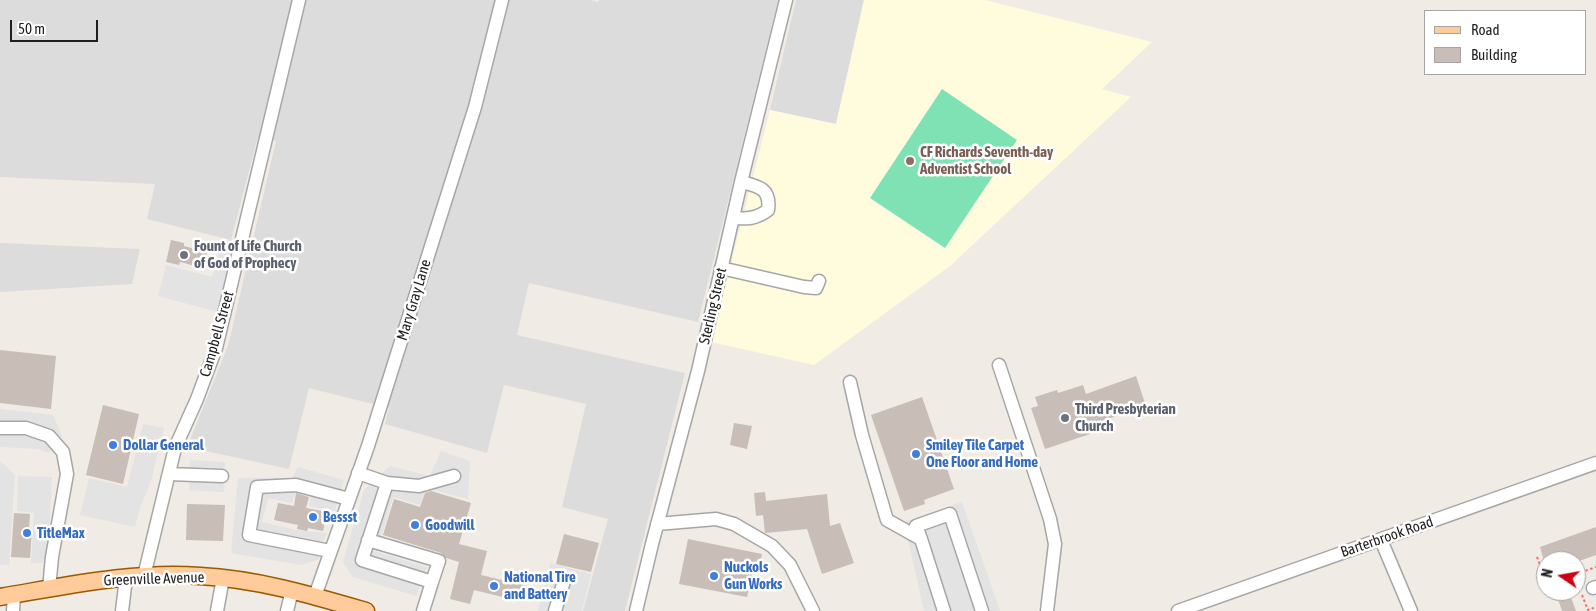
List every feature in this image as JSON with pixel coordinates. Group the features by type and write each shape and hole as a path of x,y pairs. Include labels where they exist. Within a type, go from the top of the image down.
{"main road":[{"name":"Greenville Avenue","path":"9,601 49,589 144,576 177,575 223,578 258,583 292,590 366,611"}],"street":[{"name":"Campbell Street","path":"144,576 175,448 197,399 216,348 299,0"},
{"name":"Mary Gray Lane","path":"315,596 368,446 475,107 502,0"},
{"name":"Sterling Street","path":"636,611 698,371 741,182 786,0"},
{"path":"733,218 751,220 768,210 769,201 766,193 758,186 741,182"},
{"path":"721,268 804,287 816,288 819,281"},
{"path":"999,365 1050,519 1055,544 1047,611"},
{"path":"850,382 862,435 887,520 921,539"},
{"path":"0,428 26,428 49,436 63,452 67,474 52,557 49,589"},
{"name":"Barterbrook Road","path":"1178,611 1596,463"},
{"path":"168,474 222,476"},
{"path":"358,474 387,483 419,486 454,476"},
{"path":"387,483 362,560 432,582"},
{"path":"330,551 249,535 257,487 296,485 349,499"},
{"path":"944,611 916,526 950,514 982,611"},
{"path":"657,524 716,519 734,524 772,546 790,565 813,611"},
{"path":"368,540 439,560 423,611"},
{"path":"1381,540 1411,611"},
{"path":"122,611 126,578"},
{"path":"217,611 223,578"},
{"path":"555,611 564,581"},
{"path":"287,611 292,590"}],"shaded area":[{"path":"0,0 590,0 598,2 599,0 778,0 698,322 529,283 517,335 685,373 625,611 583,611 608,519 562,507 586,404 504,385 487,453 385,424 389,408 309,388 289,469 187,447 228,346 276,141 258,137 231,240 147,219 155,184 0,177"},
{"path":"796,0 864,0 836,124 770,110"},
{"name":"CF Richards Seventh-day Adventist School","path":"864,0 985,0 1152,42 1102,89 1131,97 950,266 814,365 711,342 770,110 836,124"},
{"path":"222,239 235,241 218,312 158,296 166,265 212,277"},
{"path":"0,243 140,249 132,284 0,292"},
{"path":"0,409 53,415 62,436 49,453 38,449 0,447"},
{"path":"143,424 164,428 151,481 141,505 135,527 80,515 89,478 127,487"},
{"path":"441,451 470,461 468,499 426,488 420,505 393,497 377,552 427,567 416,596 353,577 343,562 364,490 390,466 430,476"},
{"path":"190,460 225,462 224,492 189,490"},
{"path":"0,461 15,475 9,565 0,565"},
{"path":"298,467 344,480 335,511 309,506 311,495 296,491 292,503 268,498 262,522 296,530 326,533 318,560 301,565 231,553 238,478 292,478"},
{"path":"18,476 52,477 47,563 31,563 34,513 17,511"},
{"path":"962,502 1000,611 924,611 904,522"},
{"path":"550,563 591,574 582,611 538,611"}],"green space":[{"path":"942,89 1017,140 945,248 870,198"}],"building":[{"path":"171,240 184,243 184,246 207,252 203,268 180,262 179,265 166,262"},
{"path":"0,350 56,356 51,409 0,403"},
{"path":"1136,376 1146,406 1087,426 1090,434 1045,449 1031,408 1038,406 1035,397 1057,390 1058,393 1083,385 1086,394"},
{"path":"922,397 954,489 924,500 925,504 904,511 871,415"},
{"name":"Dollar General","path":"103,405 139,414 123,484 86,475"},
{"path":"734,423 752,426 747,449 730,445"},
{"path":"431,491 471,503 459,544 487,551 481,575 527,586 523,602 474,590 470,604 450,599 459,562 446,558 441,553 383,535 394,499 420,507 425,493"},
{"path":"765,492 766,501 827,494 830,526 840,523 854,563 822,574 807,529 765,533 763,515 756,516 754,493"},
{"path":"296,493 309,497 306,508 327,512 323,531 308,528 307,531 297,529 298,525 274,520 278,503 294,506"},
{"path":"187,504 225,505 223,541 186,540"},
{"path":"14,513 30,514 29,529 32,529 30,558 11,557"},
{"path":"1596,527 1596,555 1586,559 1586,551 1541,551 1540,547"},
{"path":"564,534 599,543 591,572 556,564"},
{"path":"688,539 762,554 759,570 753,569 747,597 679,584"},
{"path":"1559,601 1572,601 1576,611 1562,611"}],"place":[{"name":"CF Richards Seventh-day Adventist School","path":"910,161"},
{"name":"Fount of Life Church of God of Prophecy","path":"184,255"},
{"name":"Third Presbyterian Church","path":"1065,418"},
{"name":"Dollar General","path":"113,445"},
{"name":"Smiley Tile Carpet One Floor and Home","path":"916,454"},
{"name":"Bessst","path":"313,517"},
{"name":"Goodwill","path":"415,525"},
{"name":"TitleMax","path":"27,533"},
{"name":"Nuckols Gun Works","path":"714,576"},
{"name":"National Tire and Battery","path":"494,586"}]}
